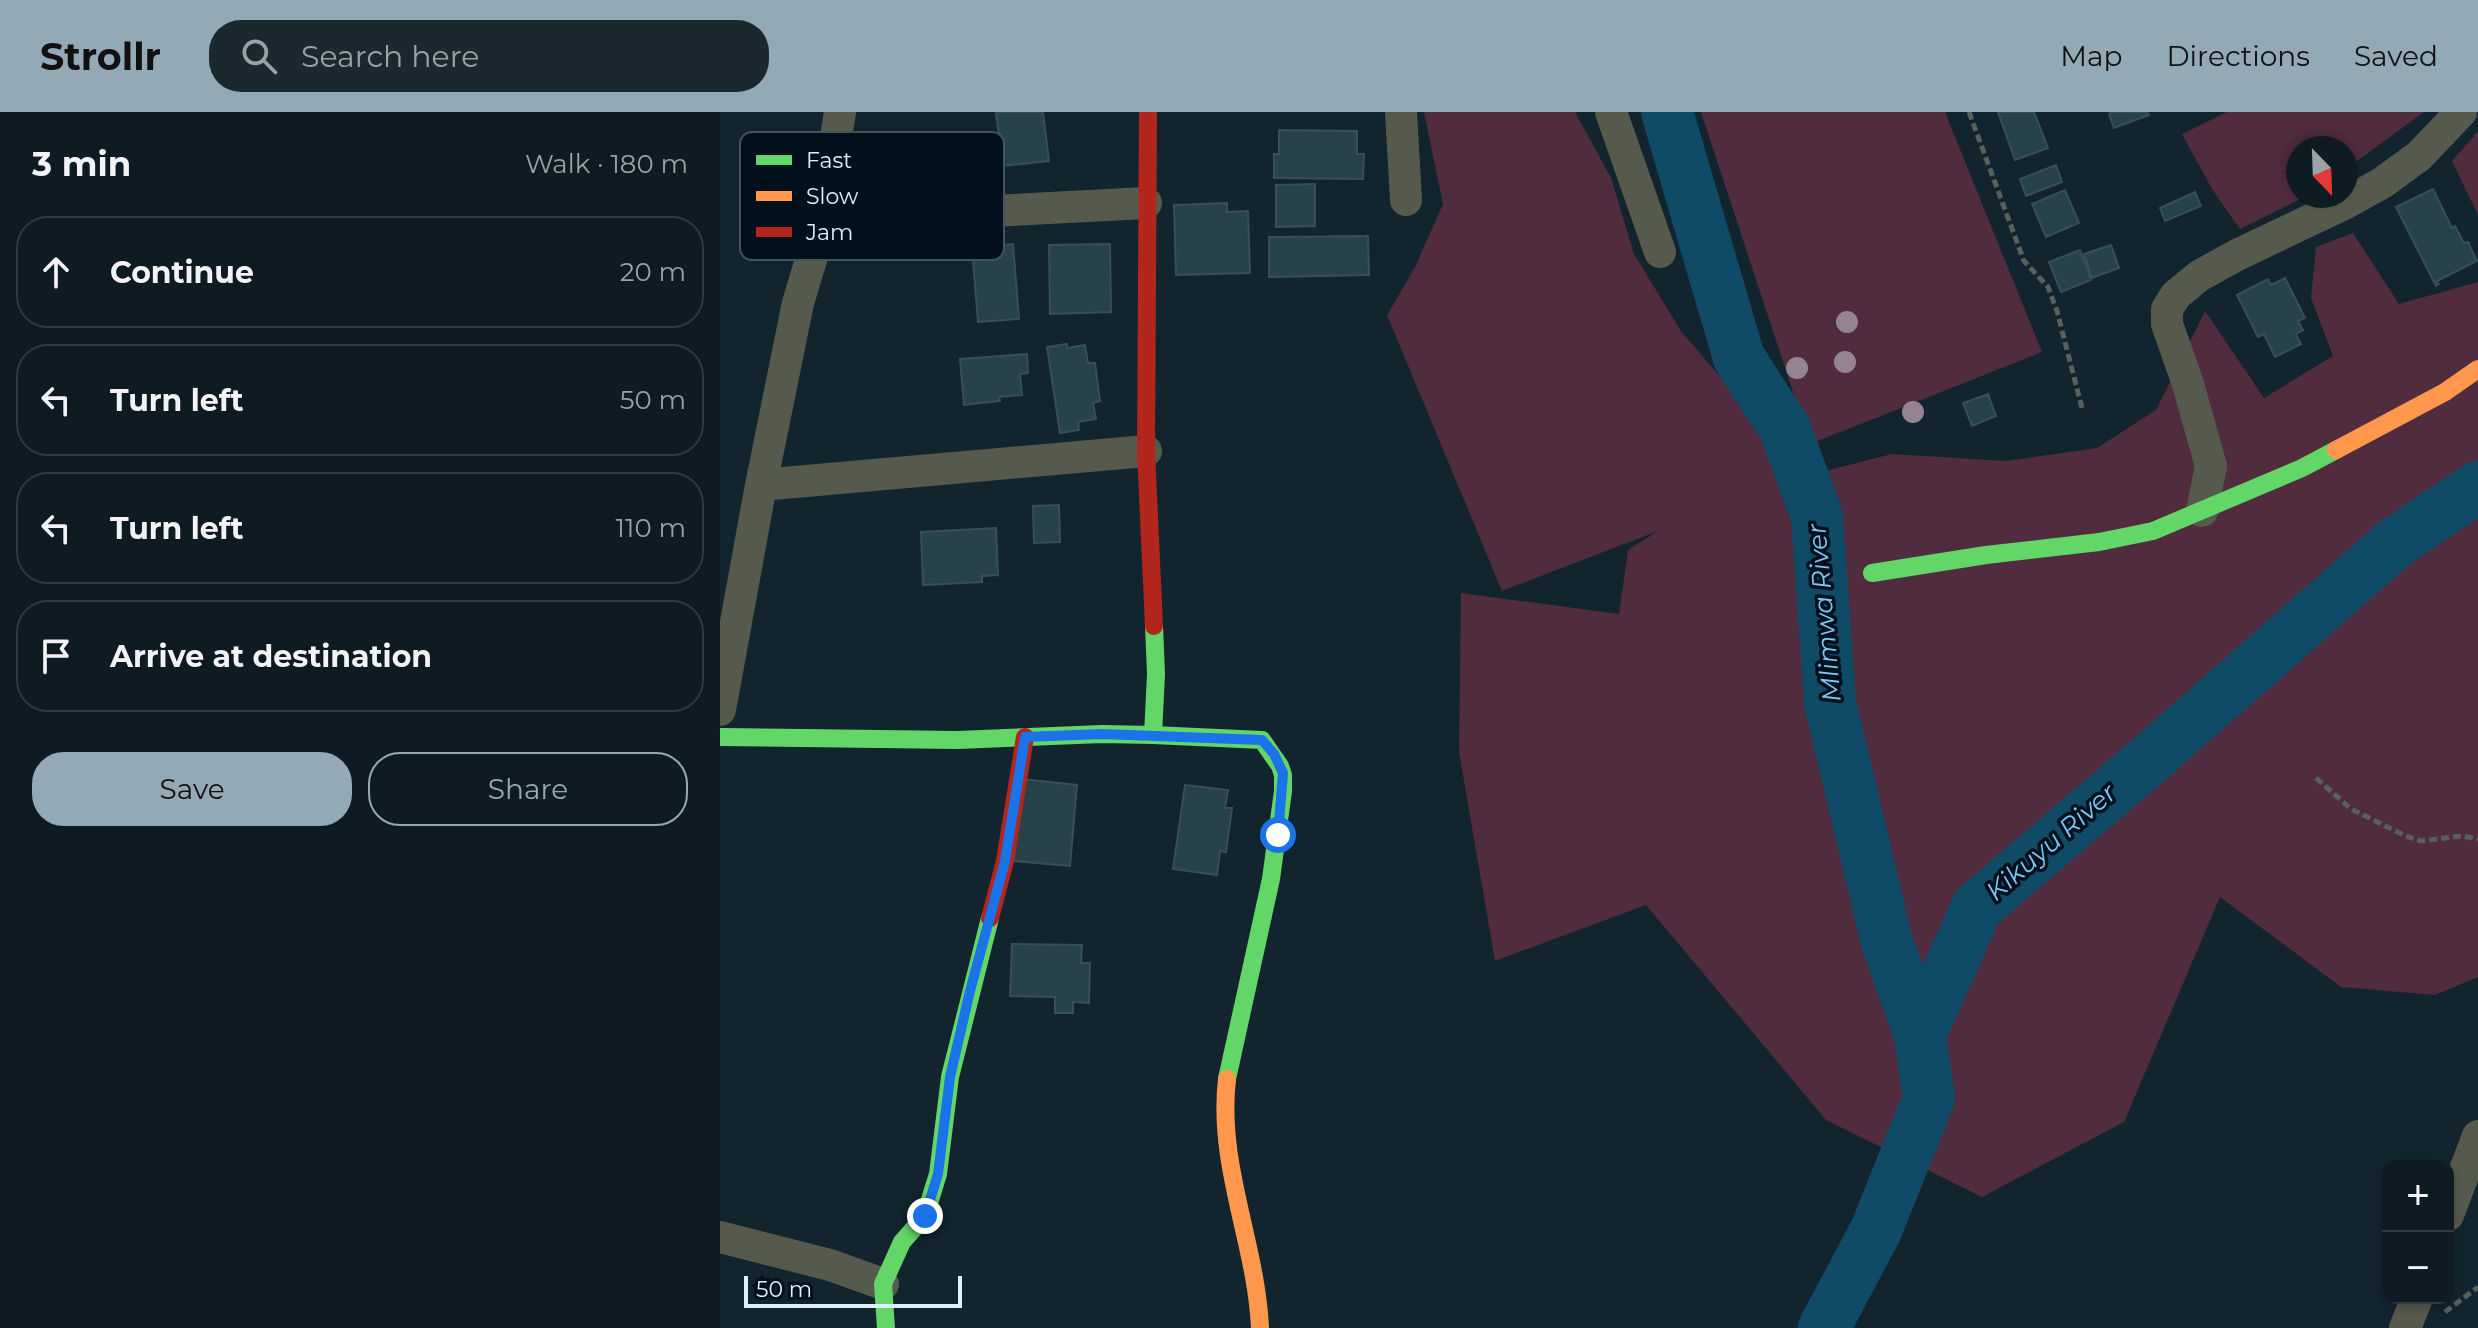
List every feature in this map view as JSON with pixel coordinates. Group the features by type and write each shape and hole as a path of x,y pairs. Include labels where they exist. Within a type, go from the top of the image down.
{"street":[{"path":"837,132 840,112"},
{"path":"1148,112 1146,451 1156,674 1153,735"},
{"path":"1401,112 1406,200"},
{"path":"1611,112 1660,252"},
{"path":"2202,511 2211,466 2167,324 2167,309 2176,295 2199,276 2237,255 2382,183 2419,156 2461,112"},
{"path":"1004,210 1146,203"},
{"path":"720,710 761,485 798,303 811,260"},
{"path":"1872,573 1986,555 2099,542 2153,531 2302,468 2445,392 2478,369"},
{"path":"761,485 1146,451"},
{"path":"720,737 958,740 1102,734 1262,740 1274,754 1283,773 1272,878 1226,1080 1225,1131 1232,1182 1251,1253 1260,1328"},
{"path":"886,1328 883,1284 902,1242 925,1216 938,1174 950,1077 1005,861 1025,737"},
{"path":"2454,1199 2478,1136"},
{"path":"720,1237 830,1265 883,1284"}],"path":[{"path":"1969,112 2024,261 2048,287 2083,412"},
{"path":"2316,778 2351,809 2406,836 2421,841 2462,836 2478,839"},
{"path":"2419,1315 2478,1287"}],"shaded area":[{"path":"1424,112 1575,112 1611,178 1634,254 1681,331 1750,412 1782,482 1892,454 2006,461 2097,448 2156,410 2205,311 2264,398 2333,356 2311,298 2316,247 2353,233 2399,304 2478,282 2478,977 2435,995 2341,987 2220,897 2124,1122 1982,1197 1826,1120 1646,905 1495,961 1459,752 1461,593 1619,614 1628,550 1658,531 1502,591 1387,315 1415,267 1443,204"},
{"path":"1701,112 1945,112 2042,352 1810,444"},
{"path":"2227,112 2424,112 2358,160 2358,136 2286,136 2286,206 2240,229 2212,189 2182,134"},
{"path":"2478,131 2478,215 2452,161"}],"building":[{"path":"996,112 1043,112 1049,161 1004,166 1004,132 998,132"},
{"path":"1998,112 2034,112 2048,148 2015,160"},
{"path":"2147,112 2149,115 2114,128 2109,114"},
{"path":"1279,130 1357,131 1357,154 1364,154 1363,179 1274,178 1274,154 1279,154"},
{"path":"2056,165 2062,182 2026,196 2020,179"},
{"path":"1315,184 1315,226 1276,227 1276,185"},
{"path":"2433,189 2452,228 2455,226 2464,243 2468,242 2477,261 2437,281 2439,284 2436,286 2396,207"},
{"path":"2065,190 2079,223 2046,237 2032,204"},
{"path":"2195,192 2201,206 2165,221 2160,208"},
{"path":"1227,203 1227,212 1248,211 1250,273 1176,275 1174,205"},
{"path":"1368,236 1369,275 1269,277 1269,237"},
{"path":"1013,244 1019,319 978,322 973,260 1004,260 1004,245"},
{"path":"1110,244 1111,312 1050,314 1049,245"},
{"path":"2111,245 2119,268 2092,278 2084,254"},
{"path":"2080,250 2091,280 2061,292 2049,262"},
{"path":"2285,278 2305,318 2298,321 2303,330 2296,334 2301,344 2275,357 2264,334 2258,337 2237,295 2268,279 2271,285"},
{"path":"1067,344 1067,348 1085,345 1088,363 1095,363 1100,401 1093,403 1096,419 1078,422 1079,430 1060,433 1047,347"},
{"path":"1027,354 1028,373 1020,374 1022,395 964,405 960,359"},
{"path":"1988,394 1996,416 1972,426 1963,403"},
{"path":"1059,505 1060,542 1034,543 1033,506"},
{"path":"996,528 998,575 982,576 982,582 923,585 921,532"},
{"path":"1022,779 1077,785 1070,866 1014,861"},
{"path":"1185,785 1228,790 1225,808 1232,808 1226,852 1220,851 1217,875 1173,869"},
{"path":"1012,944 1082,945 1081,963 1090,963 1089,1003 1073,1002 1073,1013 1055,1013 1055,997 1010,996"}],"waterway":[{"name":"Mlimwa River","path":"1667,112 1739,358 1785,429 1817,516 1830,703 1887,942 1920,1035"},
{"name":"Kikuyu River","path":"1824,1328 1876,1230 1929,1098 1920,1035 1977,907 2396,542 2478,487"}],"traffic: fast":[{"path":"1872,573 1986,555 2099,542 2153,531 2302,468 2336,450"},
{"path":"720,737 958,740 1153,735 1156,674 1154,626"},
{"path":"1153,735 1262,740 1283,775 1271,879 1227,1079"},
{"path":"886,1328 883,1284 902,1242 925,1216 938,1174 950,1077 990,918"}],"traffic: slow":[{"path":"2336,450 2445,392 2478,369"},
{"path":"1227,1079 1227,1143 1252,1265 1260,1328"}],"traffic: jam":[{"path":"1148,112 1146,451 1154,626"},
{"path":"990,918 1005,861 1025,737"}],"route":[{"path":"925,1216 938,1174 950,1077 1005,861 1025,737 1102,734 1262,740 1274,754 1283,773 1278,835"}]}
